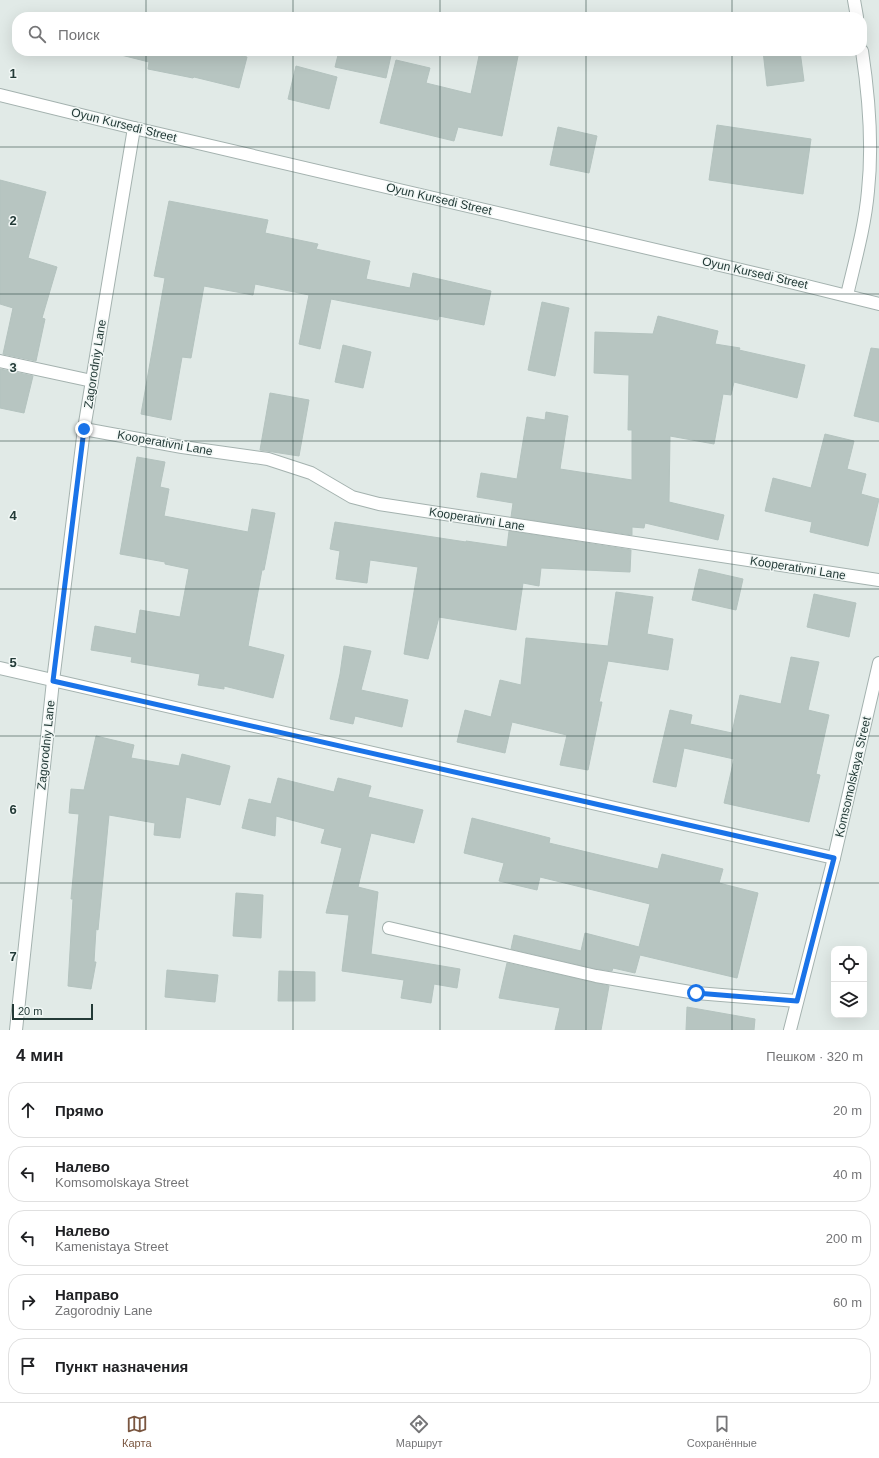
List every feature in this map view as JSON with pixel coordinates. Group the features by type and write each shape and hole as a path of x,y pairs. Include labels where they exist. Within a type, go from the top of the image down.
{"street":[{"path":"854,0 856,12"},
{"path":"847,295 863,221 869,184 870,124 868,92 863,56"},
{"name":"Oyun Kursedi Street","path":"0,94 134,128 847,295 879,304"},
{"name":"Zagorodniy Lane","path":"16,1030 53,681 84,429 134,128"},
{"path":"0,361 92,381"},
{"name":"Kooperativni Lane","path":"84,429 182,447 268,459 311,473 352,497 379,504 879,580"},
{"name":"Komsomolskaya Street","path":"790,1030 834,858 879,663"},
{"path":"0,668 834,858"},
{"path":"389,928 596,976 696,993 797,1001"}],"building":[{"path":"125,56 247,57 239,88 194,77 148,69 149,62"},
{"path":"338,56 391,56 386,78 335,67"},
{"path":"479,56 518,56 502,136 458,127 454,141 380,123 396,60 430,68 426,83 471,94"},
{"path":"764,56 801,56 804,81 767,86"},
{"path":"296,66 337,77 329,109 288,99"},
{"path":"717,125 811,139 803,194 709,180"},
{"path":"558,127 597,136 589,173 550,165"},
{"path":"0,180 46,192 28,258 57,267 42,318 45,319 36,361 3,354 13,308 0,304"},
{"path":"169,201 268,220 265,233 318,244 316,249 370,261 366,279 410,288 413,273 491,291 484,325 439,316 438,320 331,299 320,349 299,344 309,295 255,284 253,295 204,286 191,358 182,357 171,420 141,414 165,278 154,276"},
{"path":"542,302 569,308 555,376 528,370"},
{"path":"658,316 718,331 715,344 740,348 739,350 805,365 797,398 734,382 731,395 723,394 714,444 670,436 669,502 724,515 718,540 645,523 644,528 632,527 632,535 511,517 513,503 477,497 481,473 517,479 527,417 545,420 546,412 568,416 560,469 632,480 632,430 628,430 629,375 594,373 595,332 653,334"},
{"path":"343,345 371,352 363,388 335,382"},
{"path":"871,348 879,349 879,422 854,416"},
{"path":"0,369 33,376 24,413 0,408"},
{"path":"270,393 309,400 299,456 260,450"},
{"path":"825,434 854,441 847,469 866,474 861,494 879,499 868,546 810,532 812,522 765,511 773,478 811,488"},
{"path":"137,457 165,462 160,487 169,489 164,516 248,532 252,509 275,513 264,570 262,570 248,646 284,655 273,698 224,686 224,689 198,685 200,674 131,662 132,657 91,650 95,626 136,634 140,610 180,617 189,569 165,564 165,562 120,554"},
{"path":"335,522 507,547 509,531 631,550 630,572 541,568 539,586 523,583 516,630 439,617 428,659 404,654 418,567 370,560 367,583 336,579 340,551 330,549"},
{"path":"699,569 743,579 736,610 692,600"},
{"path":"616,592 653,597 647,634 673,639 668,670 608,661 599,702 602,702 588,770 560,765 567,735 512,722 505,753 457,742 465,710 491,717 500,680 521,685 526,638 608,646"},
{"path":"814,594 856,603 849,637 807,627"},
{"path":"344,646 371,651 361,690 408,700 402,727 355,716 353,724 330,719 340,674"},
{"path":"791,657 819,662 808,710 829,715 816,774 820,775 809,822 724,803 734,759 684,748 676,787 653,782 670,710 692,715 690,724 732,733 740,695 781,704"},
{"path":"96,736 134,745 131,758 179,766 182,754 230,766 220,805 186,797 180,838 154,835 155,823 109,815 98,930 96,929 94,962 96,962 91,989 68,986 73,899 71,899 79,814 69,813 71,789 84,790"},
{"path":"278,778 334,792 338,778 371,786 368,797 423,810 414,843 371,833 358,887 378,892 371,954 460,969 457,988 434,984 431,1003 401,998 404,980 342,971 349,915 326,913 342,848 321,843 325,829 276,816 275,836 242,828 249,799 271,804"},
{"path":"472,818 550,838 549,843 658,869 662,854 723,869 719,883 758,893 737,978 640,955 635,973 613,968 612,971 597,969 511,949 514,935 581,951 585,933 639,947 650,904 540,877 537,890 499,881 504,863 464,853"},
{"path":"236,893 263,895 261,938 233,936"},
{"path":"507,963 609,986 601,1030 555,1030 560,1008 499,998"},
{"path":"167,970 218,975 215,1002 165,997"},
{"path":"279,971 315,972 315,1001 278,1001"},
{"path":"687,1007 755,1019 754,1030 686,1030"}],"route":[{"path":"84,429 53,681 834,858 797,1001 696,993"}]}
